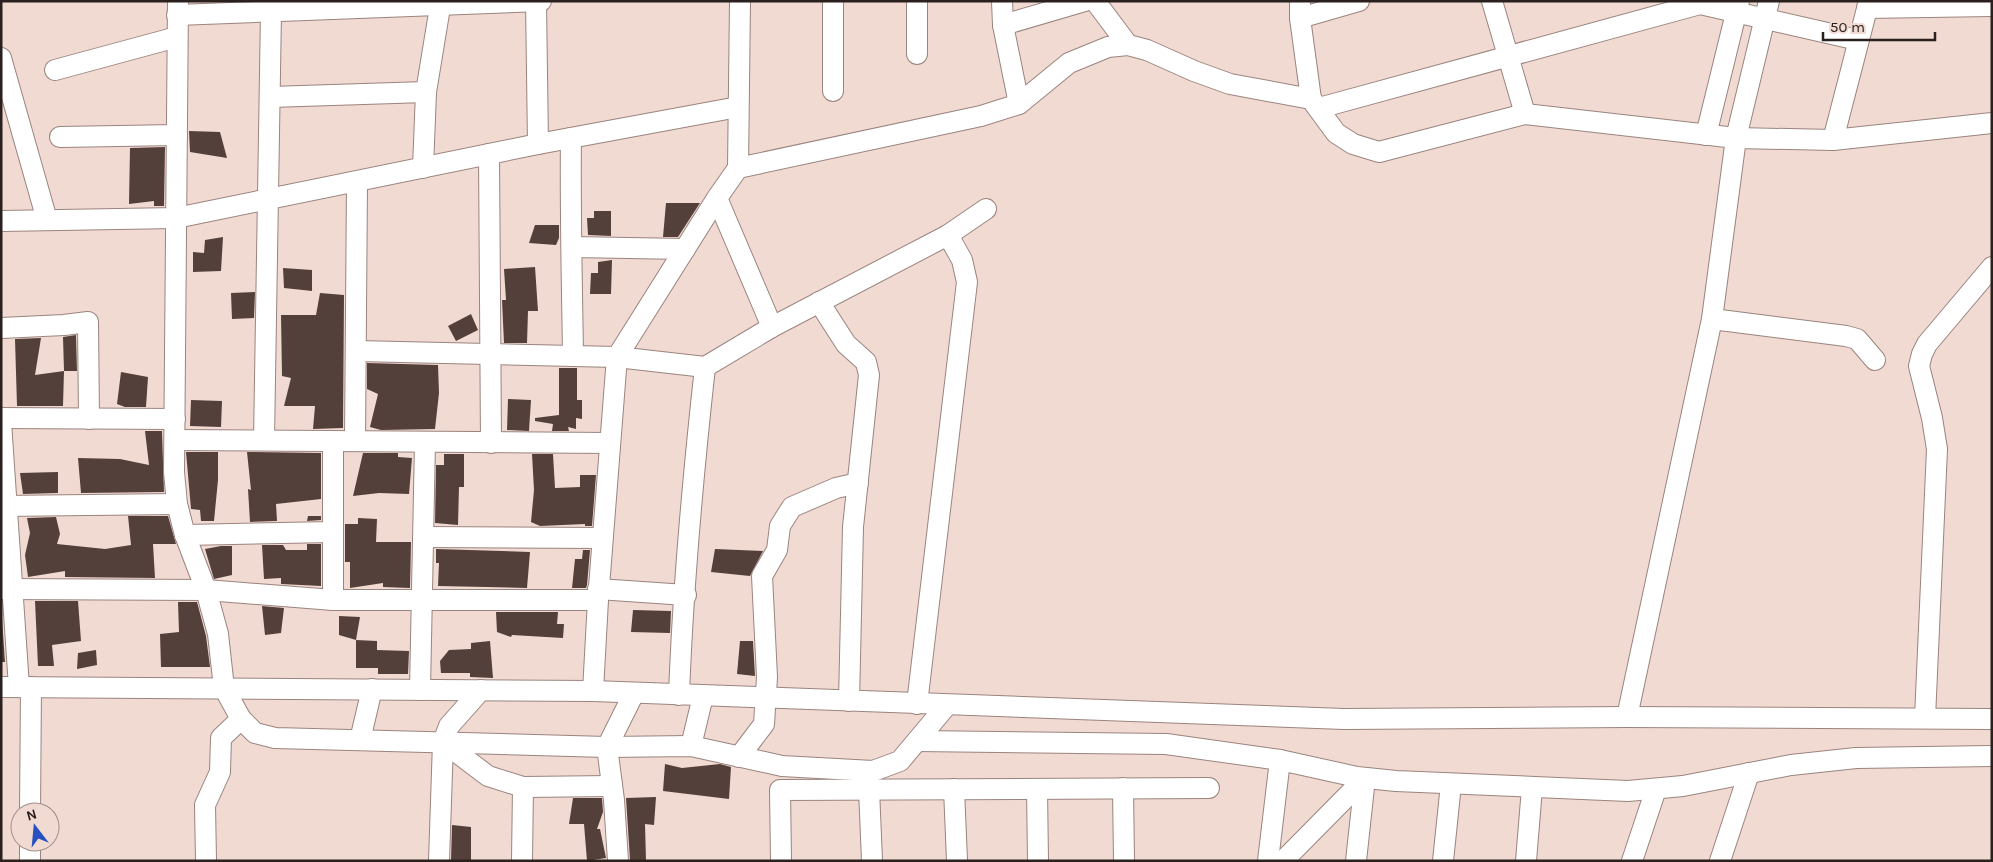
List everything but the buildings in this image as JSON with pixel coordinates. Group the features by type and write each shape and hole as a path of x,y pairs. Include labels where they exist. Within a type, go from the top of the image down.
{"street":[{"path":"536,1 538,144"},
{"path":"541,1 292,6 271,11 234,7 178,8 175,419 177,504 185,535 206,590 218,634 224,688 241,719 255,733 275,738 608,747 691,746 782,766 873,771 900,762 947,705"},
{"path":"593,691 598,595 616,357 738,168 740,1"},
{"path":"833,1 833,91"},
{"path":"917,1 917,54"},
{"path":"1002,1 1002,26 1019,104"},
{"path":"1002,26 1085,1"},
{"path":"1095,1 1128,45"},
{"path":"1359,1 1300,10 1315,104 1336,133 1353,144 1379,152 1525,114 1736,138 1833,140 1992,123"},
{"path":"1492,1 1525,114"},
{"path":"424,168 426,92 441,3"},
{"path":"738,168 981,116 1019,104 1069,63 1108,47 1128,45 1147,50 1194,72 1230,84 1315,104 1508,56 1699,3 1767,10 1858,40"},
{"path":"1833,140 1868,5 1992,6"},
{"path":"1706,135 1738,7"},
{"path":"1627,717 1712,319 1736,138 1767,10"},
{"path":"264,440 271,11"},
{"path":"55,70 177,36"},
{"path":"1,58 47,220"},
{"path":"270,97 426,92"},
{"path":"1,221 176,218 268,201 538,144 738,107"},
{"path":"60,137 177,135"},
{"path":"571,138 572,356"},
{"path":"489,154 491,442"},
{"path":"356,441 357,182"},
{"path":"717,198 772,327"},
{"path":"356,351 616,357 705,367 772,327 948,235 986,209"},
{"path":"918,704 966,282 962,260 948,235"},
{"path":"572,247 686,249"},
{"path":"1925,718 1937,449 1919,366 1927,344 1992,267"},
{"path":"820,302 846,344 866,362 869,375 853,527 849,701"},
{"path":"1712,319 1846,336 1857,339 1875,360"},
{"path":"1,328 88,322 89,418"},
{"path":"679,695 681,632 686,595 694,469 705,367"},
{"path":"29,802 7,589 1,420 175,419"},
{"path":"175,440 610,443"},
{"path":"333,441 333,600"},
{"path":"420,690 425,442"},
{"path":"739,757 764,724 767,677 762,576 777,550 780,526 792,507 836,488 858,483"},
{"path":"4,506 177,504"},
{"path":"185,535 333,532"},
{"path":"424,537 602,538"},
{"path":"7,589 206,590 333,600 686,595"},
{"path":"17,687 593,691 1344,719 1627,717 1992,718"},
{"path":"360,740 372,689"},
{"path":"439,861 443,742 449,726 481,690"},
{"path":"618,861 608,747 634,693"},
{"path":"691,746 703,696"},
{"path":"206,861 205,804 220,772 221,738 241,719"},
{"path":"917,741 1166,744 1280,760 1365,778 1451,784 1628,791 1684,786 1790,765 1856,758 1992,756"},
{"path":"443,742 488,776 523,787 612,786"},
{"path":"1268,861 1280,760"},
{"path":"1720,861 1749,773"},
{"path":"1283,861 1365,778"},
{"path":"1356,861 1365,778"},
{"path":"1443,861 1451,784"},
{"path":"522,861 523,787"},
{"path":"1038,788 1038,861"},
{"path":"1124,788 1124,861"},
{"path":"781,861 780,790 1209,788"},
{"path":"1526,861 1532,788"},
{"path":"869,789 872,861"},
{"path":"954,789 957,861"},
{"path":"1632,861 1656,789"}]}
